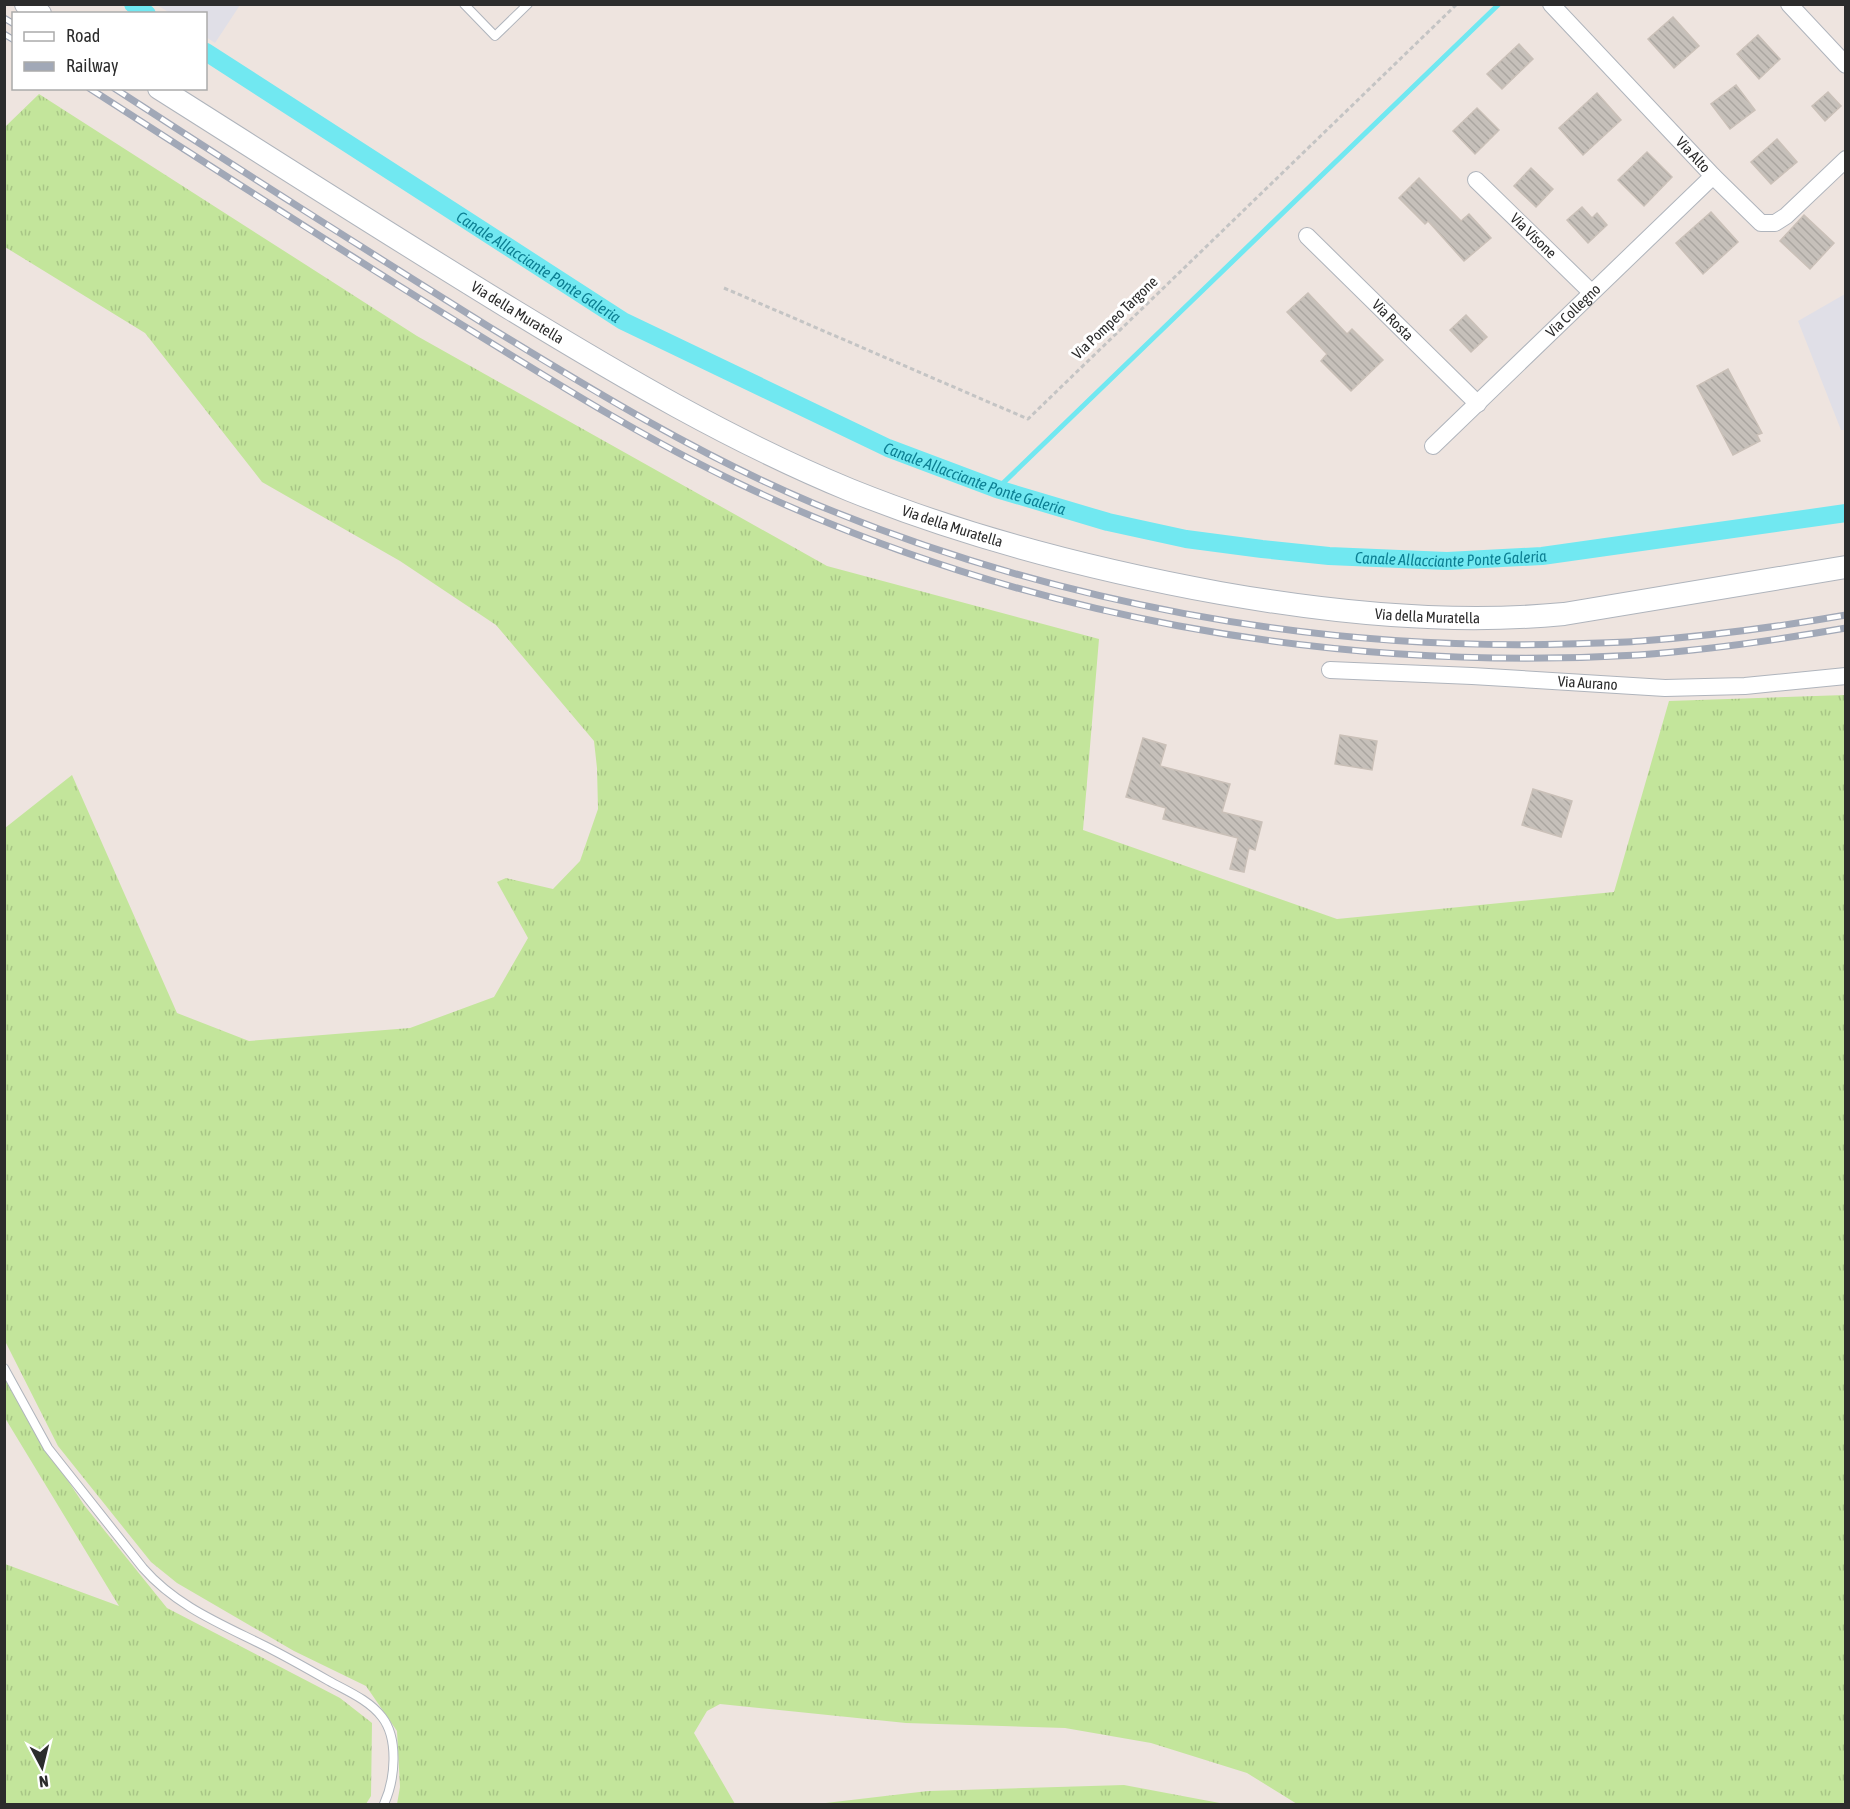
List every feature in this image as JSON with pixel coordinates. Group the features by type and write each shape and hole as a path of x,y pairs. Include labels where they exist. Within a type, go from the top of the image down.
{"street":[{"name":"Via Alto","path":"1551,4 1713,176 1761,223 1779,221 1845,159"},
{"path":"1789,4 1845,65"},
{"name":"Via della Muratella","path":"162,90 454,274 654,394 735,437 848,489 1012,546 1128,575 1297,606 1377,614 1456,617 1521,617 1564,614 1845,567"},
{"name":"Via Collegno","path":"1434,446 1713,176"},
{"name":"Via Visone","path":"1476,180 1591,292"},
{"name":"Via Rosta","path":"1307,236 1478,404"},
{"name":"Via Aurano","path":"1330,669 1665,688 1745,686 1845,676"}],"lane":[{"path":"465,4 495,36 528,4"},
{"path":"4,1368 48,1448 143,1568 161,1587 200,1614 276,1651 361,1699 382,1717 392,1741 393,1757 392,1777 384,1804"}],"path":[{"name":"Via Pompeo Targone","path":"724,288 1028,418 1457,4"}],"shaded area":[{"path":"157,5 240,5 215,43 207,38 207,12 168,12"},
{"path":"1845,294 1846,430 1841,430 1798,321"}],"green space":[{"path":"39,94 417,336 827,566 1099,639 1083,830 1337,919 1614,892 1669,701 1845,695 1845,1804 1297,1804 1247,1773 1151,1743 1065,1728 906,1723 720,1704 707,1711 694,1733 735,1804 397,1804 400,1787 397,1731 366,1686 294,1651 177,1583 151,1562 58,1446 5,1341 5,828 72,775 177,1013 249,1041 410,1028 494,997 528,938 497,882 506,878 553,889 580,861 598,809 594,741 496,625 400,561 262,482 145,333 5,247 5,127"},
{"path":"5,1369 34,1429 84,1505 167,1608 340,1698 372,1723 371,1796 366,1804 5,1804 5,1564 119,1606 5,1418"},
{"path":"1124,1785 1225,1804 817,1804 928,1791"}],"building":[{"path":"1673,17 1699,46 1674,68 1648,39"},
{"path":"1758,35 1780,59 1759,79 1737,54"},
{"path":"1519,44 1533,59 1502,89 1487,74"},
{"path":"1736,85 1755,110 1730,129 1711,104"},
{"path":"1828,92 1841,106 1825,121 1812,106"},
{"path":"1597,93 1621,120 1583,155 1559,128"},
{"path":"1477,108 1499,130 1475,154 1453,131"},
{"path":"1777,139 1797,162 1771,184 1751,162"},
{"path":"1647,152 1672,177 1644,206 1618,180"},
{"path":"1531,168 1553,189 1536,207 1514,186"},
{"path":"1419,178 1461,221 1469,214 1491,238 1464,261 1428,221 1425,224 1399,198"},
{"path":"1582,207 1592,218 1597,213 1607,225 1588,243 1567,220"},
{"path":"1711,212 1738,242 1703,274 1676,243"},
{"path":"1804,215 1834,243 1810,269 1780,241"},
{"path":"1308,293 1347,334 1352,329 1383,360 1351,391 1321,361 1327,354 1287,312"},
{"path":"1466,315 1487,337 1471,352 1450,330"},
{"path":"1728,369 1762,433 1757,435 1760,441 1733,455 1697,386"},
{"path":"1340,735 1377,741 1372,770 1335,764"},
{"path":"1143,738 1166,745 1160,766 1230,784 1222,812 1262,822 1255,850 1249,848 1244,872 1230,869 1238,838 1163,819 1166,808 1126,797"},
{"path":"1533,789 1572,801 1561,837 1522,825"}],"waterway":[{"name":"Canale Allacciante Ponte Galeria","path":"133,4 144,12"},
{"path":"997,489 1499,4"},
{"name":"Canale Allacciante Ponte Galeria","path":"207,53 623,321 888,448 997,489 1108,522 1186,539 1262,549 1329,556 1447,561 1542,556 1846,513"}],"railway":[{"path":"4,18 12,23"},
{"path":"4,34 12,39"},
{"path":"92,90 419,299 635,429 740,484 846,530 954,569 1065,601 1178,626 1292,644 1407,654 1522,658 1638,655 1742,644 1846,628"},
{"path":"117,90 486,325 647,421 730,465 815,504 905,538 996,568 1089,593 1183,613 1278,629 1374,639 1470,644 1622,642 1744,631 1846,615"}]}
